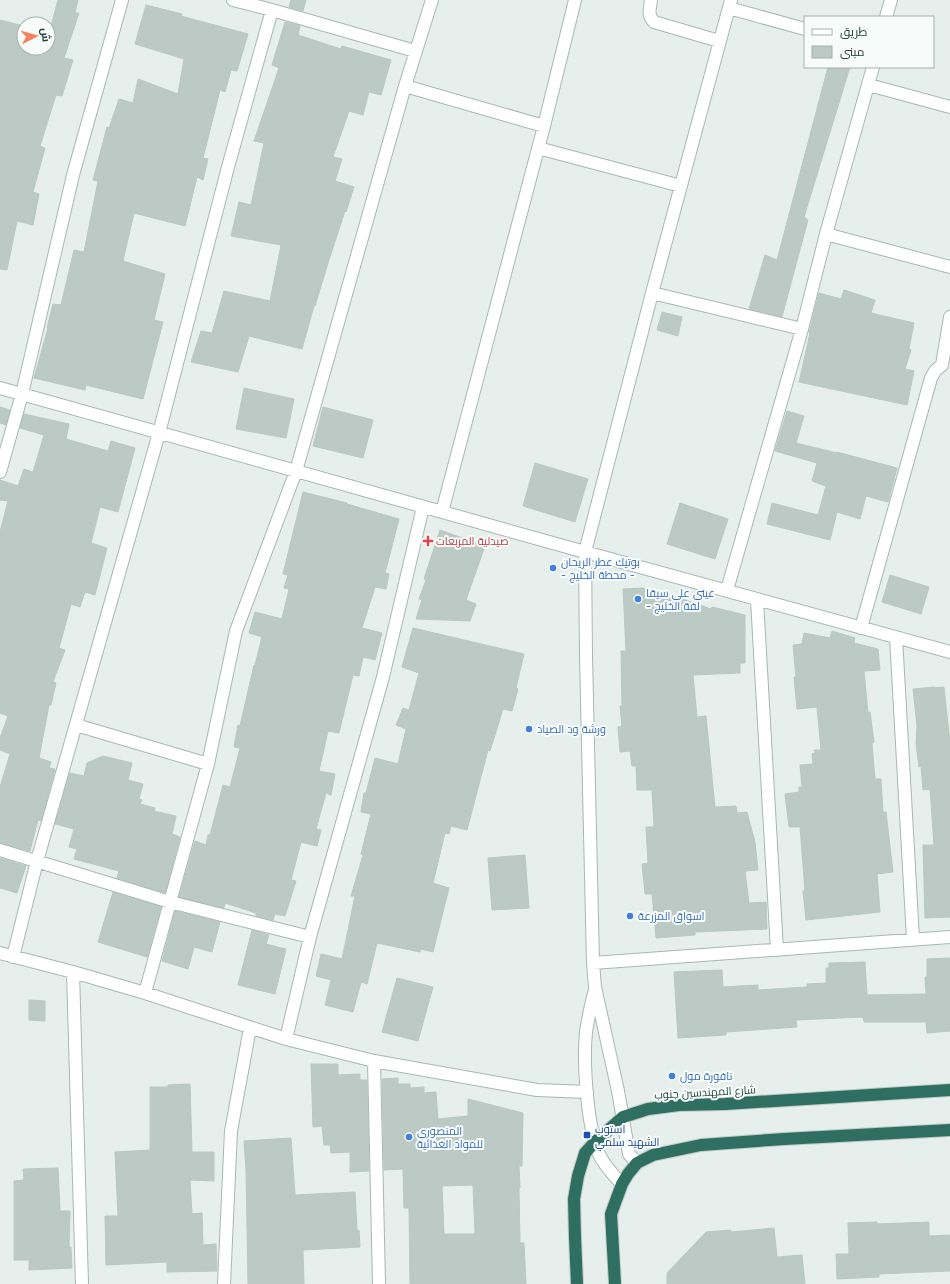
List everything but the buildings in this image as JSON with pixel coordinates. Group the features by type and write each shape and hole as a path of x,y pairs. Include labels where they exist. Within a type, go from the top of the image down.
{"highway":[{"name":"شارع المهندسين جنوب","path":"577,1284 574,1237 574,1199 578,1176 585,1153 623,1117 648,1109 679,1105 725,1104 950,1090"},
{"path":"615,1284 611,1214 622,1184 628,1174 637,1163 653,1155 701,1145 792,1138 950,1130"}],"street":[{"path":"0,472 22,394 74,175 122,0"},
{"path":"233,0 415,51"},
{"path":"145,993 208,764 236,631 296,471 415,51 432,0"},
{"path":"442,512 544,126 575,0"},
{"path":"651,0 649,12 650,17 654,22 719,41"},
{"path":"886,16 890,0"},
{"path":"637,1163 629,1154 623,1117 595,988 593,963 586,656 586,552 652,293 730,4 804,29"},
{"path":"13,957 37,861 159,433 228,167 272,10"},
{"path":"727,590 802,329 826,234 873,68"},
{"path":"405,86 544,126"},
{"path":"868,86 950,107"},
{"path":"538,148 681,186"},
{"path":"826,234 950,267"},
{"path":"652,293 802,329"},
{"path":"861,628 931,378 935,371 946,367 950,317"},
{"path":"0,388 423,507 950,652"},
{"path":"286,1039 310,937 383,677 423,507"},
{"path":"758,600 777,950"},
{"path":"896,637 913,939"},
{"path":"76,725 208,764"},
{"path":"0,850 170,902 310,937"},
{"path":"593,963 913,939 950,938"},
{"path":"0,953 145,993 286,1039 374,1061 537,1090 587,1092"},
{"path":"73,972 82,1284"},
{"path":"595,988 586,1031 585,1059 587,1092 595,1142 600,1157 622,1184"},
{"path":"224,1284 231,1131 250,1028"},
{"path":"374,1061 379,1284"}],"place":[{"name":"صيدلية المربعات","path":"428,541"},
{"name":"بوتيك عطر الريحان - محطة الخليج -","path":"553,568"},
{"name":"عيني على سيقا - لفة الخليج","path":"638,599"},
{"name":"ورشة ود الصياد","path":"529,729"},
{"name":"اسواق المزرعة","path":"630,916"},
{"name":"نافورة مول","path":"672,1076"},
{"name":"استوب الشهيد سلمي","path":"587,1135"},
{"name":"المنصوري للمواد الغذائية","path":"409,1137"}]}
